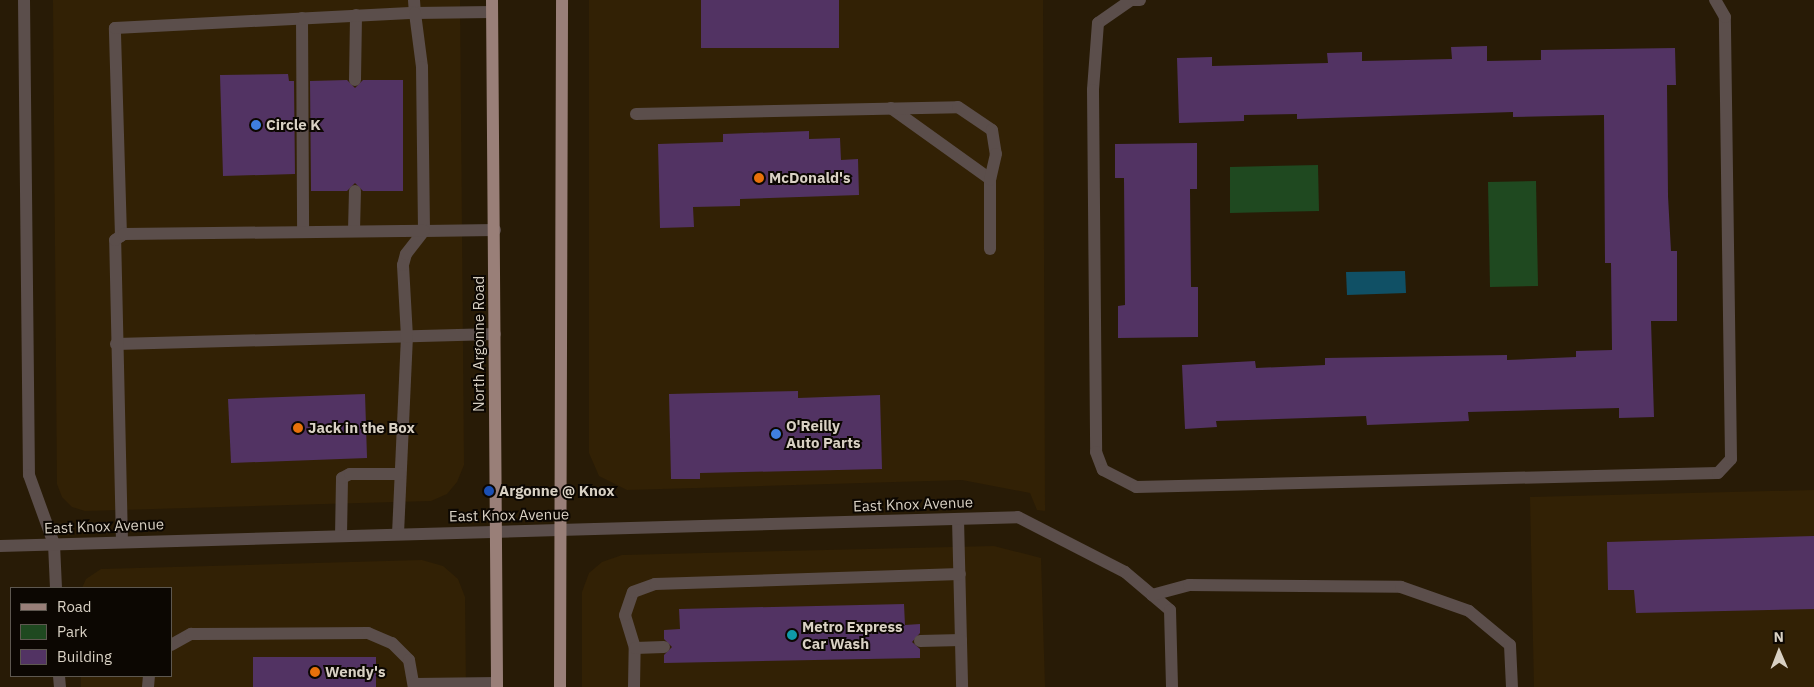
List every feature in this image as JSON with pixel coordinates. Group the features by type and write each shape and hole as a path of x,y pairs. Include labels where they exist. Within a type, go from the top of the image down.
{"main road":[{"path":"560,687 562,0"},
{"name":"North Argonne Road","path":"492,6 495,230 496,685"}],"street":[{"path":"24,0 28,475 54,544 56,587"},
{"path":"1140,0 1131,0 1098,23 1092,90 1096,452 1103,470 1136,487 1718,473 1731,459 1725,17 1715,0"},
{"path":"398,534 406,337 403,265 406,254 424,231 422,67 415,6"},
{"path":"122,542 113,248 120,236 115,28 356,15 415,6 492,6"},
{"path":"354,80 356,15"},
{"path":"302,18 303,232"},
{"path":"636,114 958,107 992,130 996,154 990,179 990,249"},
{"path":"891,108 990,179"},
{"path":"354,231 355,191"},
{"path":"120,236 495,230"},
{"path":"116,344 495,334"},
{"path":"341,536 342,478 350,474 400,474"},
{"name":"East Knox Avenue","path":"0,546 1018,517 1125,572 1152,595"},
{"path":"958,519 962,687"},
{"path":"634,687 635,648 625,615 633,592 655,584 960,574"},
{"path":"1152,595 1189,585 1401,587 1469,611 1510,645 1512,687"},
{"path":"1152,595 1170,610 1172,687"},
{"path":"172,644 191,634 368,633 392,643 409,660 415,686 496,685"},
{"path":"920,641 961,640"},
{"path":"635,648 664,647"}],"shaded area":[{"path":"53,0 460,0 464,465 457,482 447,494 431,501 85,511 72,507 62,497 57,484"},
{"path":"589,0 1043,0 1045,511 1037,510 1030,493 962,480 627,490 599,476 589,453"},
{"path":"1814,490 1814,687 1534,687 1530,497"},
{"path":"994,546 1041,558 1045,687 582,687 582,592 589,573 602,562 622,555"},
{"path":"422,560 443,566 458,579 465,597 466,687 81,687 81,677 172,677 172,587 82,587 86,579 101,569"}],"green space":[{"path":"1318,165 1319,211 1230,213 1230,167"},
{"path":"1536,181 1538,286 1490,287 1488,182"}],"water":[{"path":"1405,271 1406,293 1347,295 1346,272"}],"building":[{"path":"701,0 839,0 839,48 701,48"},
{"path":"1487,46 1487,61 1541,60 1541,50 1675,48 1676,85 1667,85 1668,196 1671,251 1677,251 1677,321 1651,321 1654,417 1619,418 1619,408 1468,412 1469,421 1367,425 1366,416 1216,421 1217,427 1185,429 1182,365 1255,361 1256,368 1325,365 1325,358 1507,355 1507,360 1576,357 1576,351 1612,350 1611,263 1605,263 1604,115 1513,117 1513,112 1297,119 1297,114 1244,115 1244,121 1179,123 1177,58 1212,57 1212,66 1328,63 1327,53 1362,52 1362,61 1452,59 1451,47"},
{"name":"Circle K","path":"288,74 289,81 294,81 295,174 223,176 220,75"},
{"name":"Circle K","path":"347,80 355,88 363,80 403,80 403,191 363,191 355,183 347,191 311,191 310,81"},
{"name":"McDonald's","path":"809,131 809,139 840,138 841,160 858,159 859,195 740,199 740,206 693,207 694,227 660,228 658,144 723,142 723,134"},
{"path":"1197,143 1197,189 1190,189 1191,287 1198,287 1198,337 1118,338 1118,306 1125,305 1124,178 1115,178 1115,144"},
{"name":"O'Reilly Auto Parts","path":"798,391 798,398 880,395 882,469 700,473 700,479 671,479 669,394"},
{"name":"Jack in the Box","path":"365,394 367,458 231,463 228,399"},
{"path":"1814,536 1814,609 1636,613 1634,590 1608,590 1607,542"},
{"name":"Metro Express Car Wash","path":"904,604 905,625 920,624 920,633 912,642 920,649 920,658 664,663 664,655 672,647 664,639 664,630 680,629 679,609"},
{"name":"Wendy's","path":"253,657 376,657 376,687 253,687"}],"place":[{"name":"Circle K","path":"256,125"},
{"name":"McDonald's","path":"759,178"},
{"name":"Jack in the Box","path":"298,428"},
{"name":"O'Reilly Auto Parts","path":"776,434"},
{"name":"Argonne @ Knox","path":"489,491"},
{"name":"Metro Express Car Wash","path":"792,635"},
{"name":"Wendy's","path":"315,672"}]}
